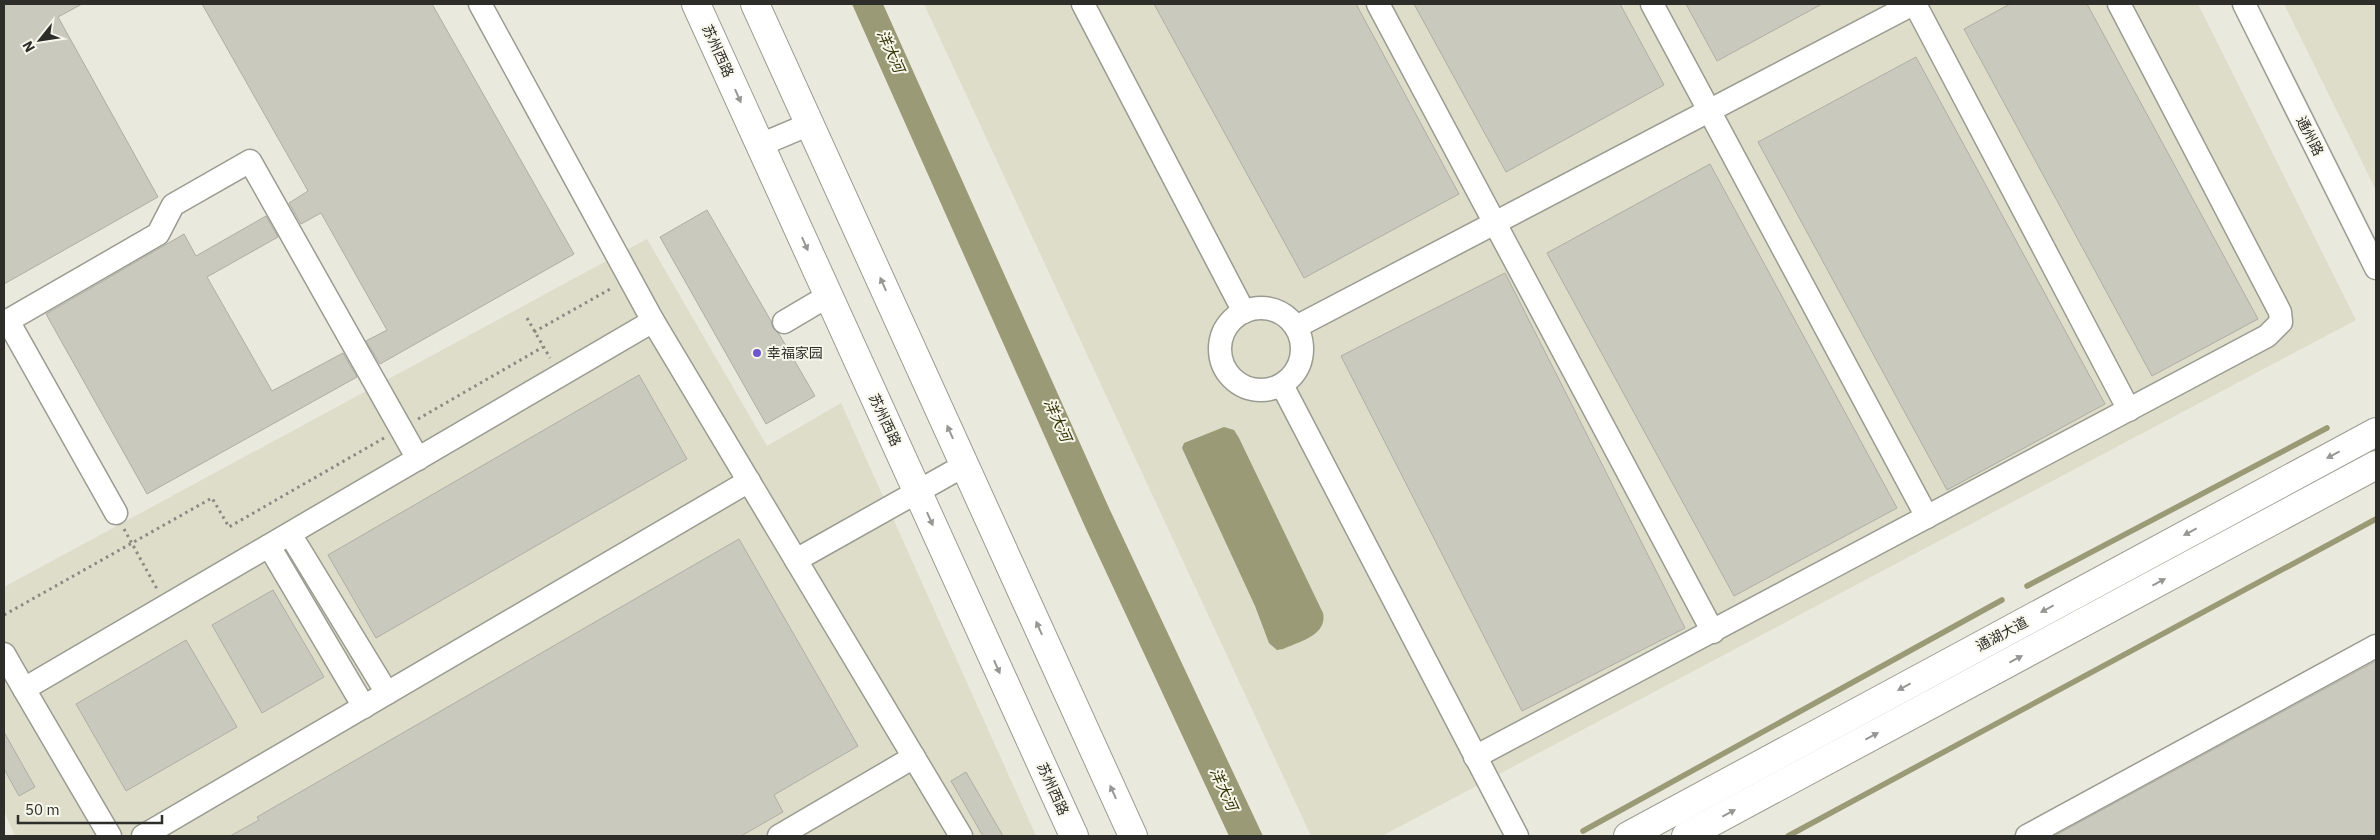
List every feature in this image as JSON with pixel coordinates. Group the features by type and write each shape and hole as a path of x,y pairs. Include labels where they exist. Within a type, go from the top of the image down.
{"main road":[{"name":"苏州西路","path":"696,4 1074,836"},
{"path":"755,4 1133,836"},
{"name":"通湖大道","path":"1628,836 2376,432"},
{"name":"通湖大道","path":"1686,836 2376,465"}],"street":[{"path":"480,4 653,321 960,836"},
{"path":"1083,4 1244,312"},
{"path":"1378,4 1712,632"},
{"path":"1652,4 1927,517"},
{"path":"1296,327 1914,4 2129,410"},
{"path":"1476,757 2267,336 2280,322 2280,312 2119,4"},
{"name":"通州路","path":"2244,4 2376,268"},
{"path":"760,145 810,124"},
{"path":"116,513 6,322 158,234 173,205 250,161 418,459"},
{"path":"784,322 828,296"},
{"path":"1262,307 1276,310 1287,317 1296,327 1301,340 1302,353 1299,366 1292,377 1282,385 1268,390 1254,390 1241,386 1230,377 1222,365 1219,352 1221,338 1227,325 1237,315 1262,307"},
{"path":"110,836 11,672 167,606 653,321"},
{"path":"1282,385 1517,836"},
{"path":"796,560 965,465"},
{"path":"143,836 749,481"},
{"path":"290,534 387,693"},
{"path":"269,546 364,707"},
{"path":"2027,836 2376,646"},
{"path":"779,836 812,828 914,757"}],"path":[{"path":"534,332 630,278"},
{"path":"527,318 560,376"},
{"path":"4,615 212,498 229,528 543,347"},
{"path":"116,513 167,606"}],"shaded area":[{"path":"924,4 2198,4 2356,320 1382,836 1311,836"},
{"path":"2284,4 2376,4 2376,190"},
{"path":"647,239 767,446 841,403 1036,836 15,836 4,811 4,587"}],"water":[{"name":"洋大河","path":"852,4 883,4 1109,508 1263,836 1229,836 1086,529"},
{"path":"1224,427 1234,430 1239,438 1323,613 1323,621 1317,632 1311,637 1283,649 1277,650 1269,643 1255,606 1182,448 1184,443"}],"building":[{"path":"4,4 82,4 58,17 158,197 4,284"},
{"path":"202,4 432,4 574,254 380,364 366,341 387,330 321,213 301,224 289,203 308,191"},
{"path":"1154,4 1356,4 1459,194 1304,278"},
{"path":"1414,4 1620,4 1664,85 1506,172"},
{"path":"1686,4 1822,4 1717,61"},
{"path":"2010,4 2087,4 2258,319 2152,376 1964,29"},
{"path":"1916,57 2105,404 1947,490 1758,142"},
{"path":"1710,164 1897,508 1734,596 1547,253"},
{"name":"幸福家园","path":"707,210 771,321 773,328 779,334 815,396 766,424 660,237"},
{"path":"266,216 278,237 207,277 272,391 343,353 357,377 147,494 46,314 184,234 196,256"},
{"path":"1505,273 1685,628 1522,711 1341,356"},
{"path":"639,375 687,459 376,638 328,555"},
{"path":"739,539 858,746 774,795 783,812 741,836 230,836 259,820 257,817"},
{"path":"273,590 324,677 262,713 212,625"},
{"path":"186,640 237,727 126,791 76,704"},
{"path":"2376,661 2376,836 2054,836"},
{"path":"4,732 35,787 19,796 4,769"},
{"path":"966,772 1003,836 983,836 951,781"}],"waterway":[{"path":"2027,586 2327,428"},
{"path":"1788,836 2376,519"},
{"path":"1583,831 2002,600"}],"place":[{"name":"幸福家园","path":"757,353"}]}
